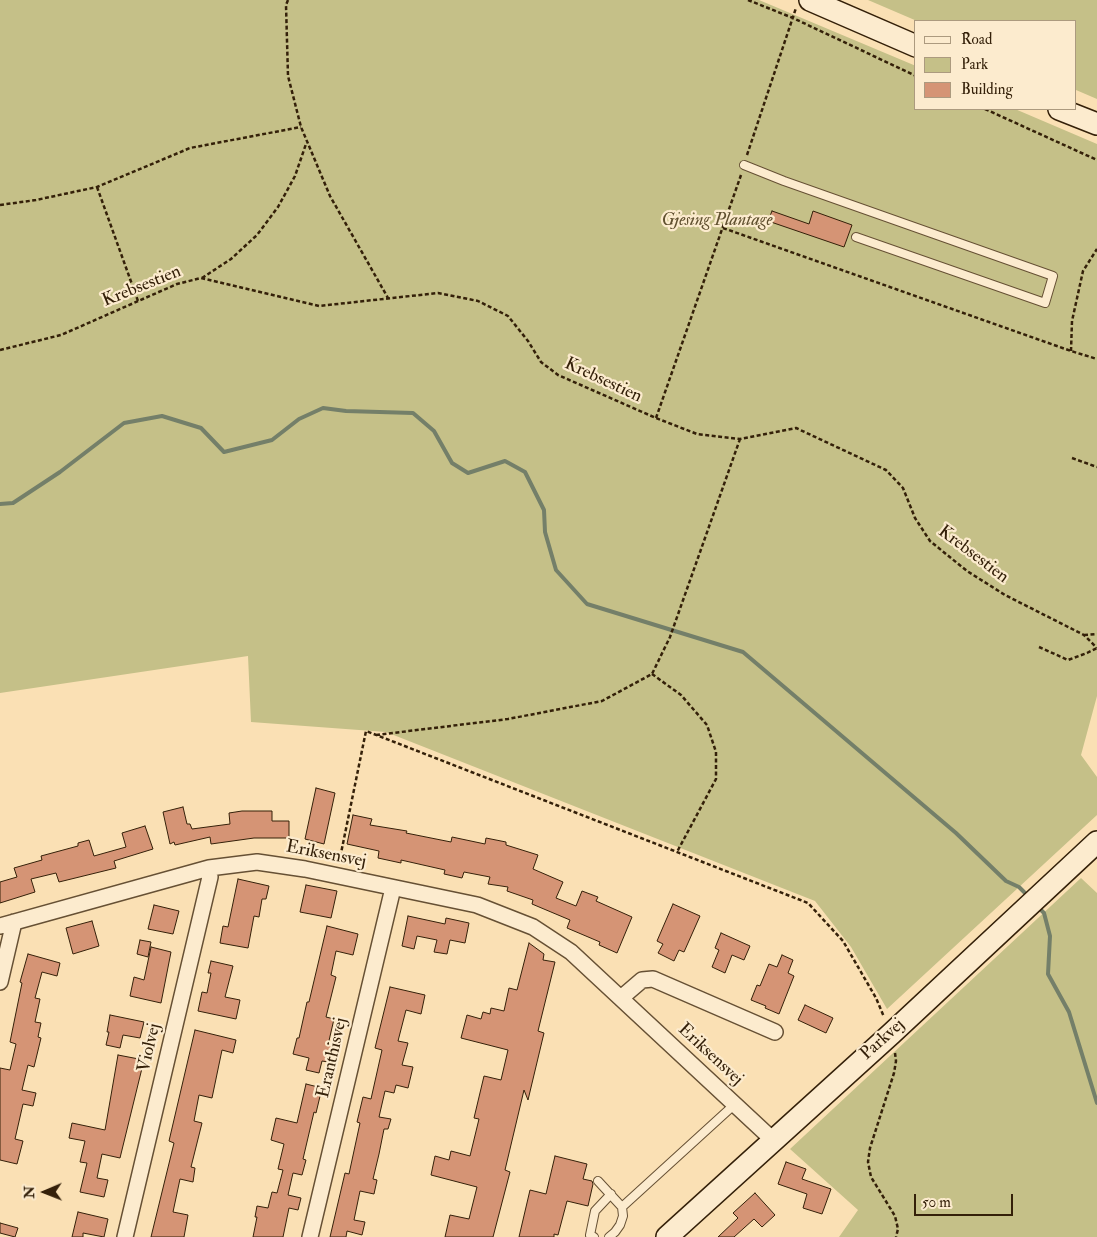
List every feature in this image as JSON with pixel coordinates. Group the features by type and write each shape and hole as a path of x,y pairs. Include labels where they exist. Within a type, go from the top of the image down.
{"street":[{"path":"810,0 914,45"},
{"path":"1062,110 1097,124"},
{"name":"Parkvej","path":"667,1237 891,1034 1097,842"},
{"name":"Eriksensvej","path":"7,924 209,868 257,862 305,869 477,905 534,927 571,952 773,1140"},
{"name":"Violvej","path":"125,1237 210,877 209,868"},
{"name":"Eranthisvej","path":"310,1237 393,888"},
{"path":"0,982 7,924"},
{"name":"Eriksensvej","path":"621,998 642,980 653,979 775,1032"}],"lane":[{"path":"744,165 784,181 1053,276 1045,302 856,237"},
{"path":"622,1207 735,1104"},
{"path":"598,1181 622,1207 620,1225 608,1237"},
{"path":"594,1237 590,1235 595,1211 611,1194"}],"path":[{"path":"288,0 286,5 288,76 306,142 330,196 388,298"},
{"path":"748,0 793,18 914,75"},
{"path":"656,418 723,228 799,0"},
{"path":"987,110 1097,160"},
{"path":"0,205 36,200 97,187 190,148 301,127"},
{"path":"201,278 230,259 257,235 278,207 291,184 306,142"},
{"path":"97,187 138,301"},
{"path":"723,228 1071,351 1097,358"},
{"path":"1071,351 1072,321 1083,271 1097,249"},
{"name":"Krebsestien","path":"0,350 61,335 177,284 201,278 319,306 438,293 478,301 508,316 528,341 541,362 558,375 656,418 698,434 740,439 796,428 886,470 903,488 915,518 930,541 967,571 1005,595 1084,635 1097,648"},
{"path":"376,735 508,719 602,701 652,674 670,637 740,439"},
{"path":"1072,458 1097,467"},
{"path":"1084,635 1097,634"},
{"path":"1039,647 1068,660 1087,654 1097,648"},
{"path":"652,674 681,694 707,725 716,752 716,779 677,852"},
{"path":"336,876 366,731 808,903 842,941 876,998 891,1034 896,1061 895,1067 870,1148 868,1162 871,1177 896,1216 898,1229 896,1237"}],"green space":[{"name":"Gjesing Plantage","path":"0,0 759,0 914,65 914,110 1017,110 1097,144 1097,696 1081,755 1097,777 1097,815 887,1009 851,947 815,901 386,732 251,722 248,656 0,693"},
{"path":"868,0 1097,0 1097,99 1077,90 1077,20 915,20"},
{"path":"1081,878 1097,893 1097,1237 839,1237 858,1210 790,1149"}],"building":[{"path":"772,211 809,224 813,211 852,225 844,247 768,221"},
{"path":"316,788 335,793 324,844 305,839"},
{"path":"183,807 187,824 190,824 192,829 230,824 229,813 272,811 272,821 289,821 289,838 254,838 211,844 210,837 175,845 174,842 170,844 163,812"},
{"path":"353,815 372,819 370,825 407,831 406,833 451,842 452,837 485,844 486,838 506,842 506,845 538,855 533,869 563,882 556,898 576,906 582,891 598,897 596,901 632,917 617,953 599,945 600,942 567,928 570,920 532,904 533,900 507,891 508,887 488,884 490,877 464,872 462,878 444,874 445,870 401,860 401,863 378,858 379,851 347,844"},
{"path":"145,826 153,849 114,861 116,868 59,882 56,873 31,879 35,892 0,903 0,882 17,877 14,868 42,860 41,856 78,846 78,843 89,840 94,856 126,847 122,833"},
{"path":"238,879 269,886 266,899 262,899 259,917 254,916 248,948 220,943 223,926 228,927"},
{"path":"306,885 337,891 331,918 300,912"},
{"path":"673,904 700,916 684,952 679,950 674,961 658,953 663,944 657,941"},
{"path":"154,905 179,911 173,934 148,929"},
{"path":"408,916 445,924 446,918 469,923 465,943 450,940 447,954 434,952 437,940 417,936 414,949 402,946"},
{"path":"92,921 99,946 73,954 66,928"},
{"path":"327,926 358,934 353,955 336,951 331,975 336,977 326,1017 334,1019 328,1045 332,1046 328,1062 322,1061 319,1073 306,1070 309,1058 293,1054 297,1038 299,1038 307,1002 309,1002"},
{"path":"721,933 750,946 744,960 732,955 725,973 712,967 719,950 715,948"},
{"path":"140,940 151,942 148,957 137,954"},
{"path":"529,943 544,954 543,960 555,962 538,1031 544,1033 528,1100 524,1090 505,1170 510,1172 493,1237 445,1237 450,1215 469,1219 477,1187 431,1175 435,1156 449,1160 451,1151 470,1156 479,1119 474,1118 484,1076 501,1080 508,1050 461,1038 467,1015 481,1019 483,1012 490,1014 491,1008 504,1011 509,988 517,990"},
{"path":"151,947 171,952 161,1003 130,996 134,977 144,980"},
{"path":"28,954 60,963 57,976 42,972 35,998 40,999 35,1022 41,1023 38,1037 41,1038 34,1067 28,1065 22,1090 36,1093 33,1106 23,1104 15,1139 23,1141 17,1164 0,1160 0,1068 10,1070 16,1044 10,1042 22,983 20,982"},
{"path":"782,955 793,960 788,973 794,976 779,1014 751,1000 757,985 760,986 769,964 777,967"},
{"path":"211,961 233,966 225,997 240,1000 236,1019 198,1011 202,992 207,993"},
{"path":"390,987 425,995 421,1014 406,1010 398,1041 408,1043 402,1065 413,1067 408,1088 396,1085 394,1093 385,1091 379,1117 391,1119 388,1129 384,1129 373,1179 377,1180 374,1194 360,1191 354,1220 365,1222 362,1235 347,1231 346,1237 330,1237 345,1173 349,1174 360,1123 357,1122 363,1097 371,1099 382,1050 375,1048"},
{"path":"805,1005 833,1018 826,1033 798,1020"},
{"path":"110,1015 144,1022 140,1038 123,1035 120,1048 106,1045"},
{"path":"195,1030 236,1040 233,1053 222,1050 212,1098 199,1095 194,1121 202,1123 191,1167 195,1168 193,1182 180,1179 173,1212 188,1215 184,1237 151,1237 174,1143 169,1141"},
{"path":"118,1055 144,1060 120,1158 102,1154 97,1178 108,1180 104,1197 80,1192 87,1163 80,1162 85,1141 69,1138 72,1123 105,1130"},
{"path":"306,1084 322,1088 316,1113 314,1112 303,1159 306,1160 302,1175 293,1173 288,1195 301,1198 298,1210 289,1208 283,1237 253,1237 257,1206 268,1208 272,1192 277,1193 283,1170 278,1169 284,1144 271,1140 276,1118 297,1123"},
{"path":"555,1156 587,1164 583,1179 592,1181 593,1184 588,1206 567,1201 558,1235 554,1234 554,1237 519,1237 530,1190 546,1194"},
{"path":"786,1162 806,1169 802,1179 831,1189 822,1214 803,1208 807,1194 778,1184"},
{"path":"755,1193 775,1215 762,1227 754,1219 734,1237 718,1237 738,1218 733,1213"},
{"path":"78,1212 108,1219 104,1237 83,1233 83,1237 72,1237"},
{"path":"0,1223 18,1228 15,1237 0,1233"}],"waterway":[{"path":"0,504 13,503 60,472 124,423 162,416 201,428 224,452 272,440 299,419 323,408 346,411 413,413 434,431 452,463 468,473 505,461 525,472 544,510 545,532 556,570 587,604 743,652 956,833 1006,881 1019,887 1029,897"},
{"path":"1037,906 1044,913 1050,936 1048,974 1069,1012 1097,1103"}]}
